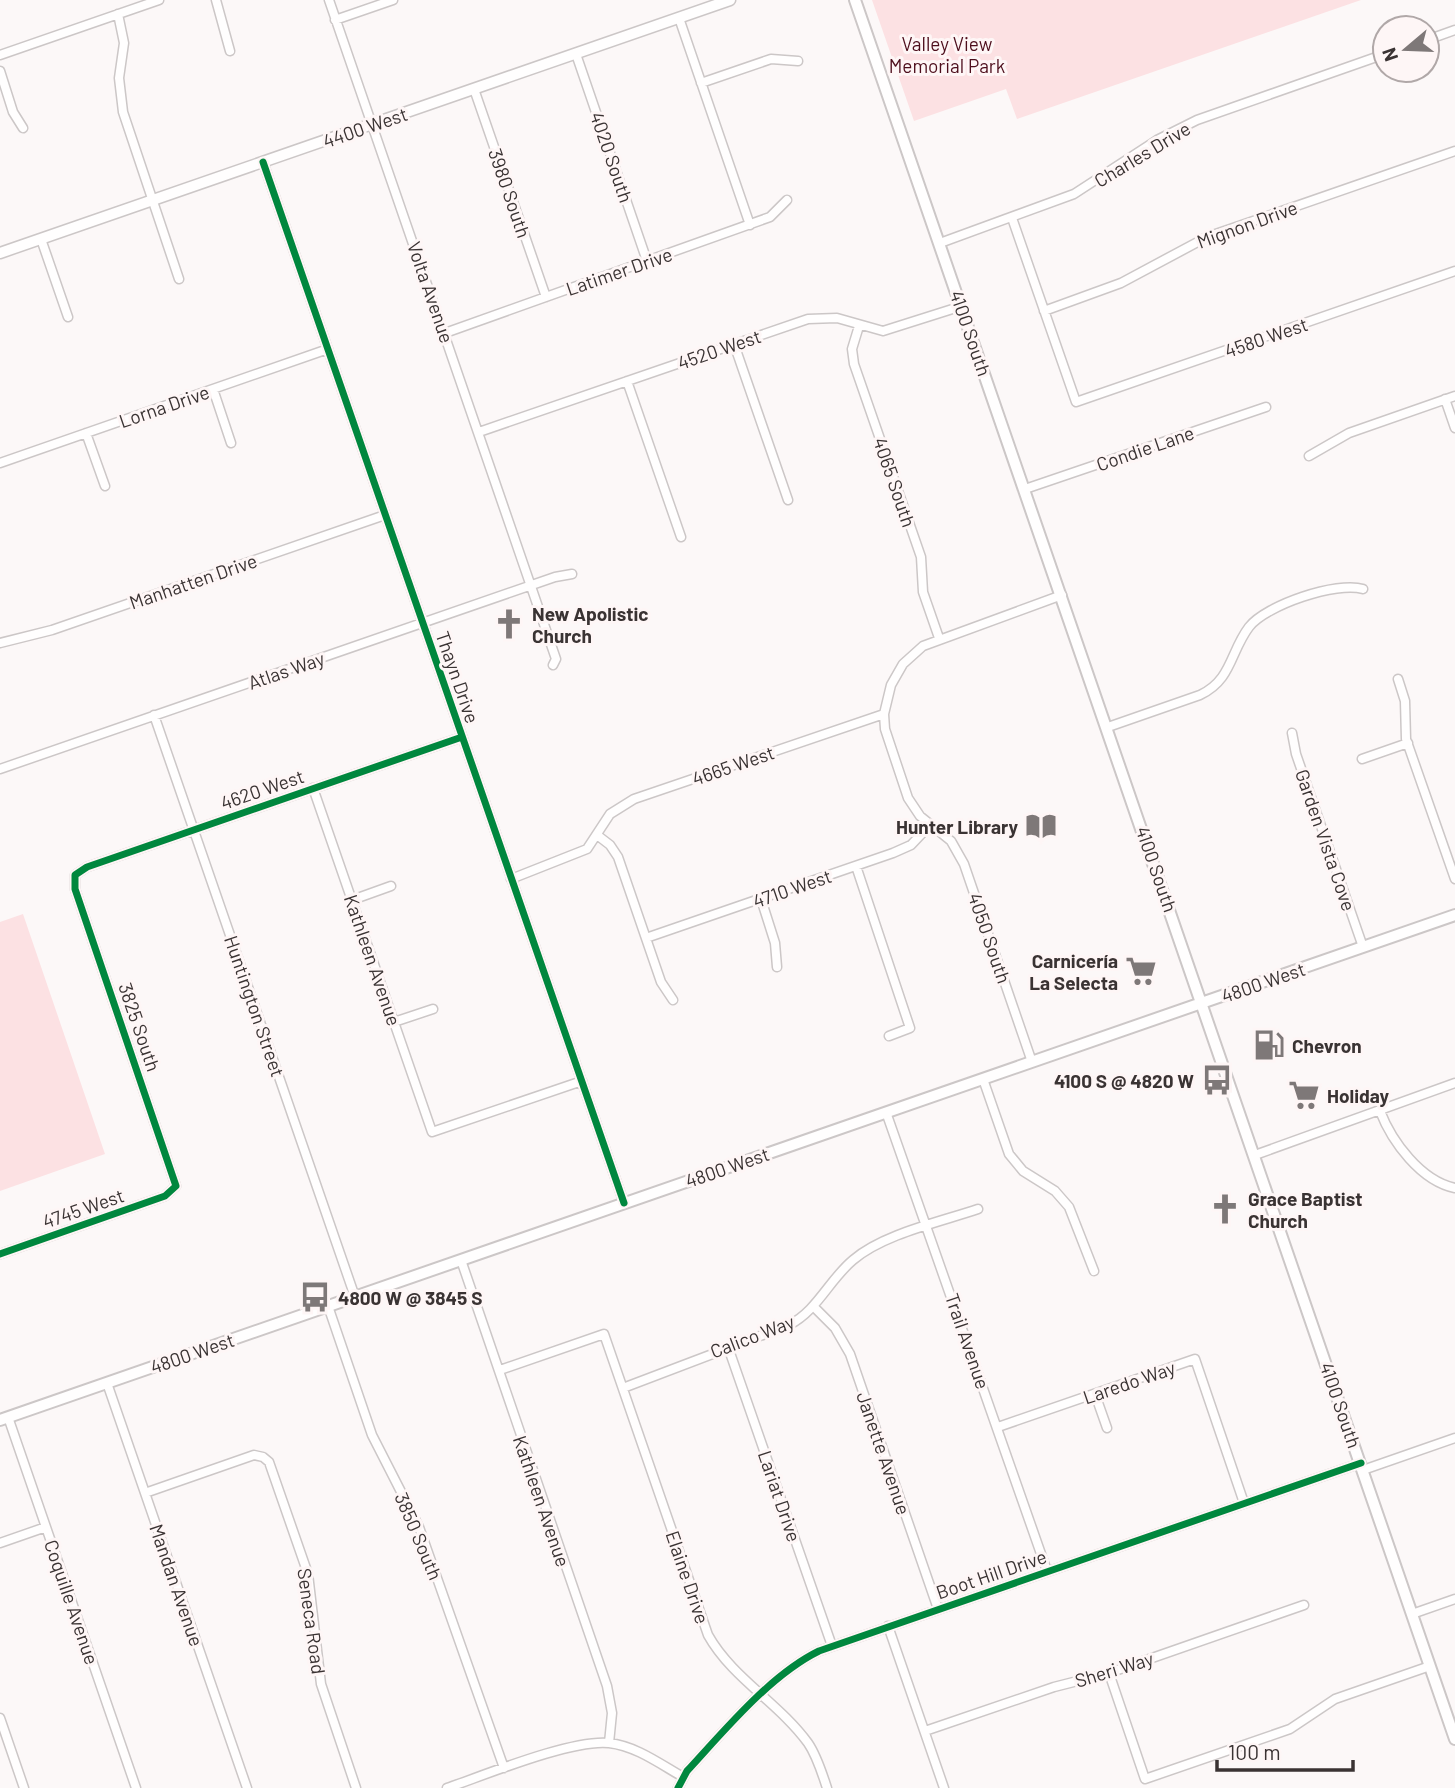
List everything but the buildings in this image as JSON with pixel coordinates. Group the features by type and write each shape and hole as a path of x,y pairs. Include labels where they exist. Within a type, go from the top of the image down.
{"main road":[{"name":"4100 South","path":"855,0 1203,1002 1455,1739"},
{"name":"4800 West","path":"4,1418 1455,915"}],"street":[{"path":"0,55 159,0"},
{"path":"216,0 230,51"},
{"name":"Volta Avenue","path":"328,0 556,659 552,665"},
{"path":"335,20 393,0"},
{"name":"4400 West","path":"0,253 730,0"},
{"path":"118,14 124,43 120,96 179,279"},
{"path":"679,18 750,225"},
{"name":"4020 South","path":"576,54 648,261"},
{"path":"701,83 771,59 798,61"},
{"name":"Charles Drive","path":"940,243 1074,194 1157,140 1197,120 1371,59"},
{"path":"0,71 13,112 23,128"},
{"name":"3980 South","path":"474,89 546,297"},
{"name":"Mignon Drive","path":"1044,311 1109,288 1206,237 1455,151"},
{"name":"Thayn Drive","path":"263,162 624,1203"},
{"name":"Latimer Drive","path":"445,332 750,225 774,215 787,201"},
{"path":"1012,218 1044,311"},
{"path":"41,239 68,317"},
{"name":"4580 West","path":"1044,311 1076,402 1455,271"},
{"name":"4520 West","path":"479,432 815,318 837,318 859,326 889,330 962,306"},
{"name":"4065 South","path":"859,326 852,349 854,364 922,561 923,592 939,638"},
{"path":"734,344 788,500"},
{"name":"Lorna Drive","path":"0,463 328,349"},
{"path":"627,381 681,537"},
{"path":"213,390 231,443"},
{"path":"1309,456 1349,433 1455,396"},
{"path":"1445,399 1455,428"},
{"name":"Condie Lane","path":"1025,489 1266,407"},
{"path":"86,433 105,486"},
{"name":"Manhatten Drive","path":"0,643 52,630 385,515"},
{"name":"Atlas Way","path":"0,769 531,585 572,575"},
{"path":"1108,727 1214,687 1230,669 1247,630 1269,611 1341,586 1363,589"},
{"path":"884,714 897,672 923,646 1062,595"},
{"path":"1398,679 1405,701 1408,744 1455,879"},
{"name":"4050 South","path":"884,714 890,745 908,798 920,816 951,841 964,864 1032,1062"},
{"name":"4665 West","path":"511,879 580,854 611,814 634,799 884,714"},
{"name":"Huntington Street","path":"154,715 355,1297"},
{"name":"Garden Vista Cove","path":"1292,733 1296,754 1363,947"},
{"name":"4620 West","path":"75,875 86,867 462,737"},
{"path":"1362,759 1408,744"},
{"name":"Kathleen Avenue","path":"313,789 432,1132 582,1081"},
{"name":"4710 West","path":"646,938 911,845 930,825"},
{"path":"597,835 610,845 618,856 661,982 673,1000"},
{"path":"856,866 910,1028 888,1036"},
{"name":"3825 South","path":"75,875 77,893 176,1177 175,1190"},
{"path":"352,900 391,886"},
{"path":"761,899 776,947 777,967"},
{"path":"394,1022 433,1009"},
{"path":"983,1079 1009,1154 1023,1171 1055,1191 1069,1207 1094,1271"},
{"path":"1255,1155 1455,1083"},
{"path":"1380,1111 1390,1131 1422,1171 1435,1181 1455,1188"},
{"name":"Trail Avenue","path":"886,1112 1047,1572"},
{"name":"4745 West","path":"0,1254 165,1196 175,1190"},
{"name":"Calico Way","path":"623,1388 789,1325 813,1306 855,1257 876,1245 978,1209"},
{"name":"Kathleen Avenue","path":"461,1260 609,1695 612,1723 609,1744"},
{"name":"3850 South","path":"328,1306 372,1435 419,1527 504,1768"},
{"name":"Janette Avenue","path":"813,1306 835,1328 850,1354 938,1609"},
{"name":"Elaine Drive","path":"499,1370 604,1334 708,1635 720,1653 809,1744 827,1788"},
{"name":"Lariat Drive","path":"728,1347 832,1646"},
{"name":"Laredo Way","path":"998,1427 1195,1359 1244,1503"},
{"name":"Mandan Avenue","path":"107,1383 247,1788"},
{"path":"1096,1394 1107,1428"},
{"name":"Coquille Avenue","path":"4,1418 46,1527 136,1788"},
{"name":"Boot Hill Drive","path":"678,1788 683,1777 761,1695 798,1663 832,1646 1244,1503 1455,1438"},
{"name":"Seneca Road","path":"145,1493 243,1459 263,1457 272,1469 308,1574 321,1684 356,1788"},
{"path":"0,1543 46,1527"},
{"path":"1412,1614 1455,1599"},
{"name":"Sheri Way","path":"925,1731 1054,1687 1109,1673 1304,1605"},
{"path":"888,1626 944,1788"},
{"path":"1109,1673 1145,1779 1290,1729 1335,1699 1430,1667"},
{"path":"0,1718 24,1788"},
{"path":"447,1788 576,1747 609,1744 640,1753 683,1777"}],"green space":[{"name":"Valley View Memorial Park","path":"872,0 1361,0 1017,119 1006,89 914,121"},
{"path":"23,914 105,1154 0,1191 0,922"}],"cycle path":[{"path":"263,162 624,1203"},
{"path":"0,1254 165,1196 176,1186 75,889 75,875 87,867 462,737"},
{"path":"678,1788 687,1771 748,1705 783,1674 819,1651 1361,1463"}],"place":[{"name":"New Apolistic Church","path":"509,624"},
{"name":"Hunter Library","path":"1041,826"},
{"name":"Carnicería La Selecta","path":"1141,971"},
{"name":"Chevron","path":"1269,1045"},
{"name":"4100 S @ 4820 W","path":"1217,1080"},
{"name":"Holiday","path":"1304,1095"},
{"name":"Grace Baptist Church","path":"1225,1209"},
{"name":"4800 W @ 3845 S","path":"315,1297"}]}
